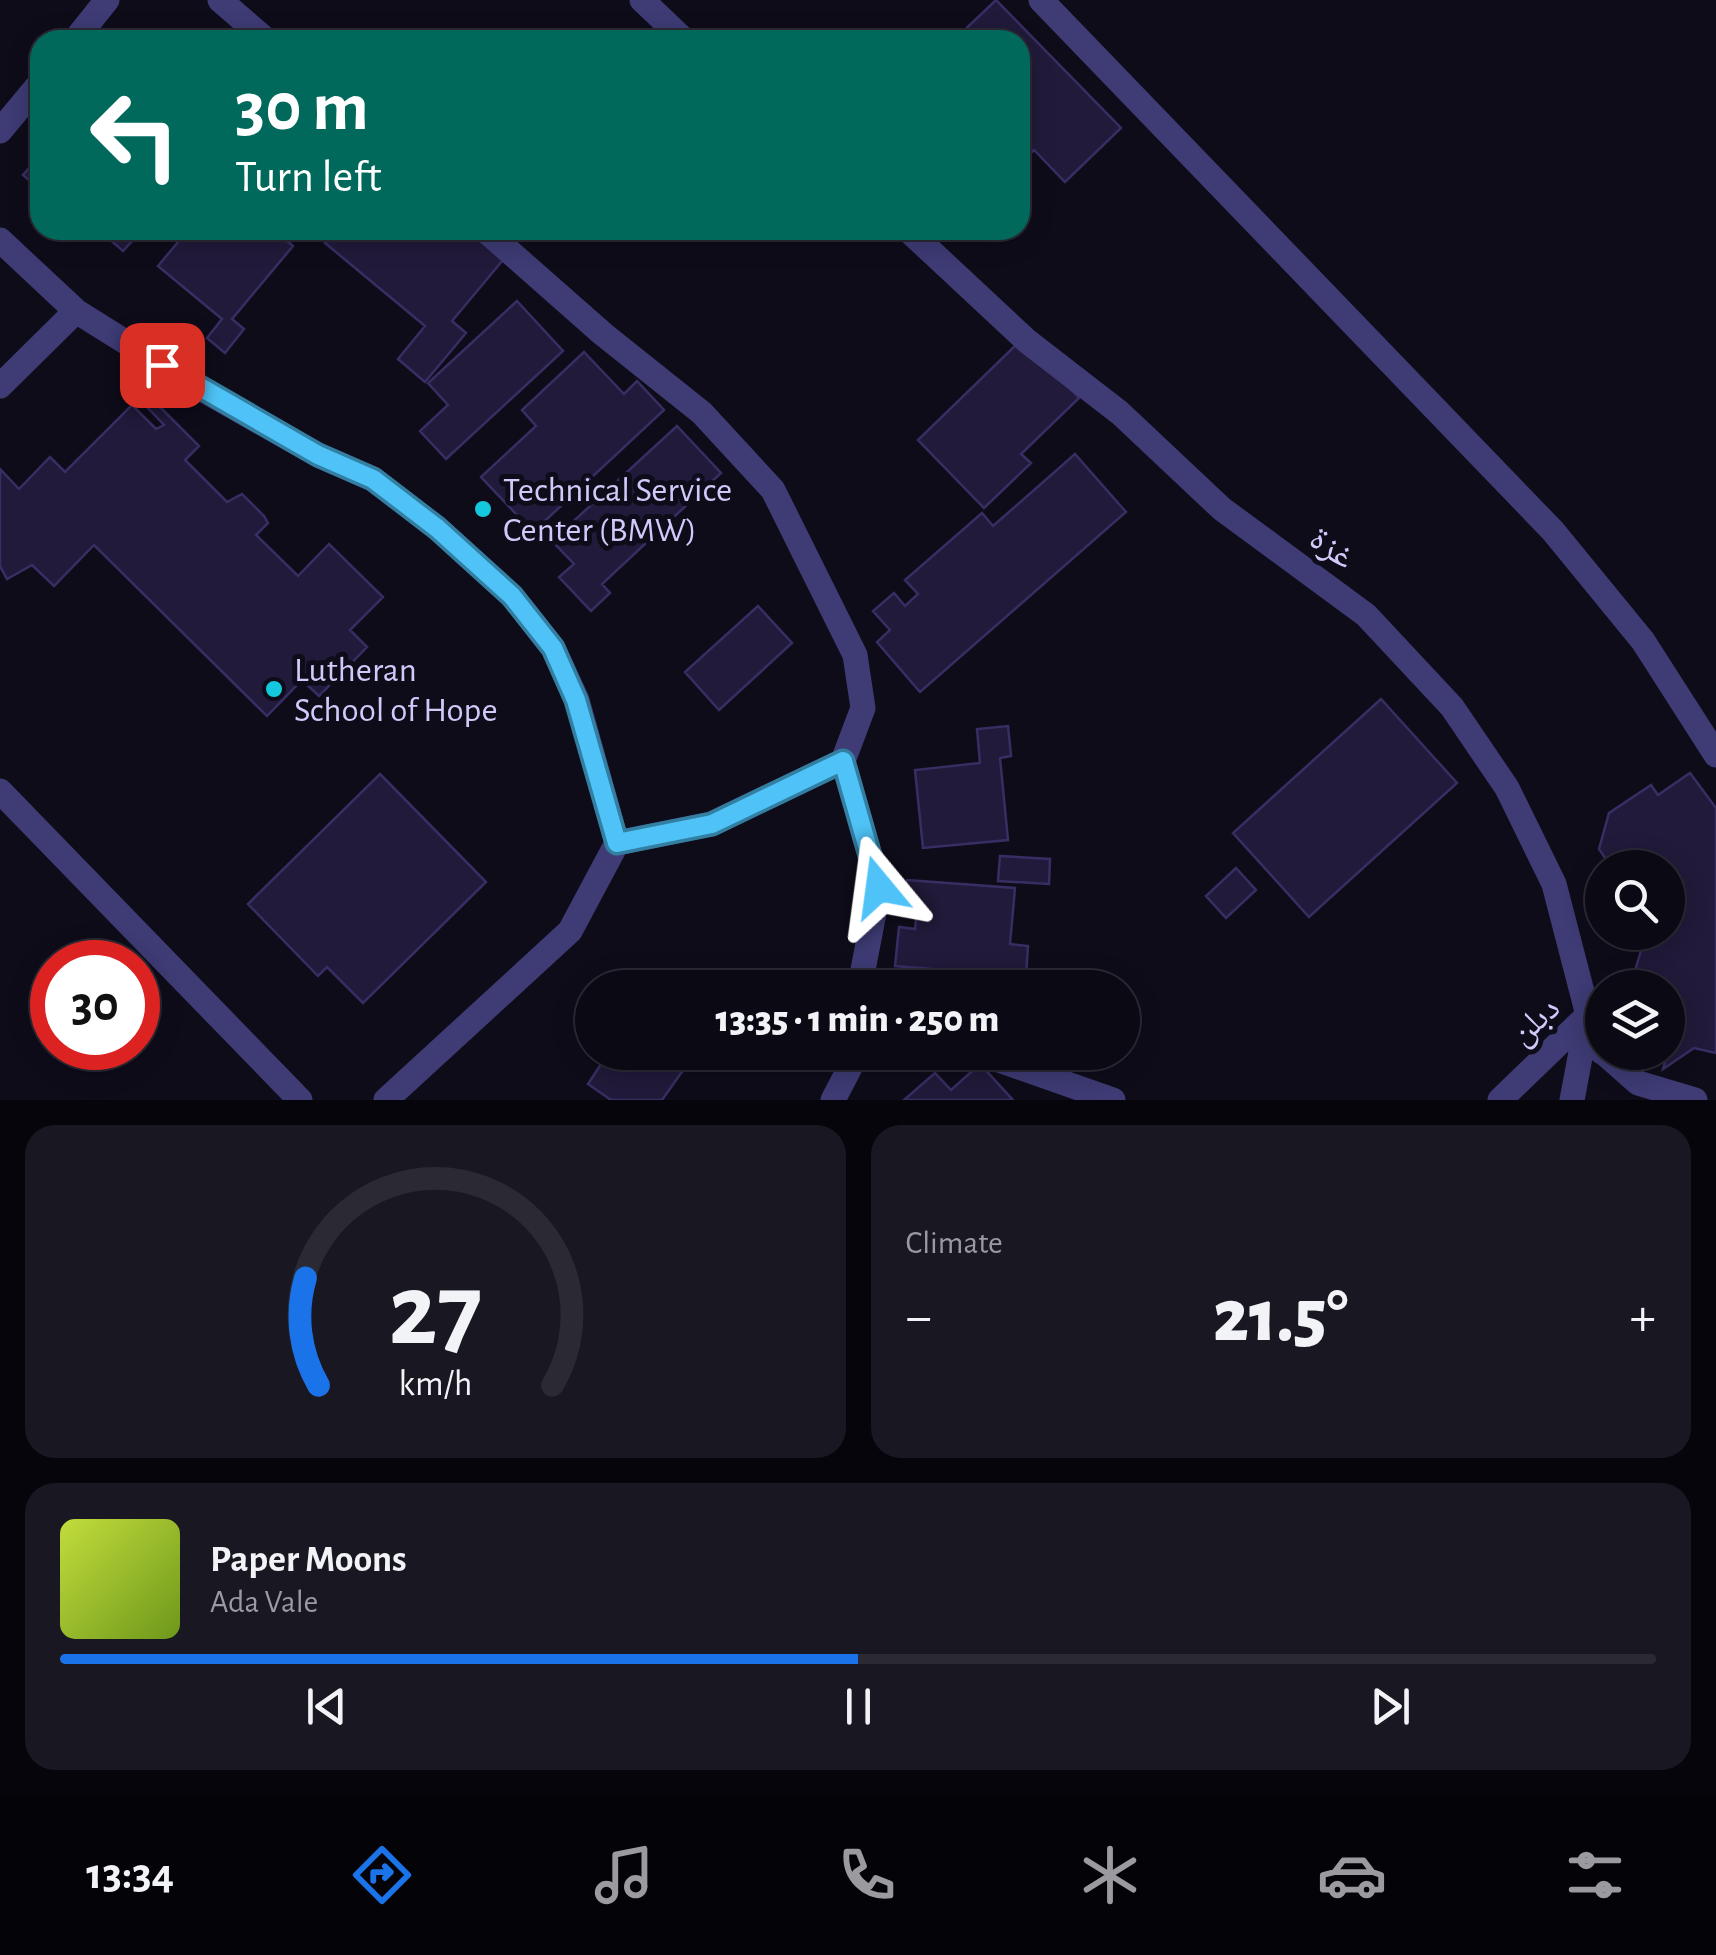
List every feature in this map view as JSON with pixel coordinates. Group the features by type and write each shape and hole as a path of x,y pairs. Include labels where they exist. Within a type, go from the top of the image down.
{"street":[{"path":"82,30 107,0"},
{"path":"220,0 254,30"},
{"path":"642,0 674,30"},
{"path":"1041,0 1553,532 1643,642 1716,755"},
{"path":"0,131 30,95"},
{"path":"0,240 76,311 191,383 318,455 373,479 437,528 512,596 553,648 576,700 617,843 570,931 386,1100"},
{"path":"495,240 603,334 702,413 772,490 855,655 863,708 843,761 879,887 863,970"},
{"name":"غزة","path":"919,240 1027,341 1120,413 1222,509 1366,615 1452,707 1507,788 1554,884 1585,1003"},
{"path":"0,386 76,311"},
{"path":"617,843 712,824 843,761"},
{"path":"0,792 300,1100"},
{"name":"دبلن","path":"1500,1100 1585,1018"},
{"path":"1572,1100 1585,1031"},
{"path":"833,1100 849,1070"},
{"path":"1027,1070 1113,1100"},
{"name":"دبلن","path":"1623,1070 1638,1083 1695,1100"}],"building":[{"path":"996,0 1025,30 964,30"},
{"path":"1030,35 1121,128 1065,182 1034,150 1030,154"},
{"path":"110,240 133,240 123,251"},
{"path":"180,240 286,240 293,246 232,319 244,329 225,353 207,338 222,319 158,266"},
{"path":"480,240 503,260 452,321 466,333 425,382 398,359 425,326 325,243"},
{"path":"517,301 563,351 446,459 420,431 448,405 428,383"},
{"path":"1022,339 1079,398 1021,454 1031,463 984,508 918,440"},
{"path":"584,352 624,394 637,381 664,410 533,532 481,477 536,426 522,410"},
{"path":"154,401 199,446 185,460 227,502 242,494 264,516 268,523 256,535 298,576 329,544 383,597 350,630 367,647 319,696 302,680 267,716 94,545 54,586 32,565 7,579 0,566 0,469 19,489 50,457 65,472 132,405 156,429 164,425 148,408"},
{"path":"677,426 721,473 602,584 610,593 591,611 559,577 574,564 552,541"},
{"path":"1075,454 1126,512 920,692 877,642 890,630 873,611 894,593 905,606 918,594 905,580 982,513 993,526"},
{"path":"758,606 792,643 719,710 685,672"},
{"path":"1381,699 1457,783 1309,917 1233,833"},
{"path":"1008,726 1011,756 1000,758 1008,840 923,848 915,770 980,763 977,729"},
{"path":"1690,773 1716,808 1716,1053 1694,1048 1685,1054 1685,970 1635,970 1641,950 1685,950 1685,850 1599,849 1609,813 1651,785 1658,795"},
{"path":"380,774 486,882 363,1003 327,967 318,976 248,904"},
{"path":"1000,856 1050,859 1049,884 998,881"},
{"path":"1236,868 1256,890 1226,918 1206,896"},
{"path":"907,880 1015,888 1010,944 1028,946 1026,970 895,966 899,927 915,929 917,908 905,907"},
{"path":"597,1070 683,1070 662,1100 611,1100 588,1084"},
{"path":"973,1070 986,1070 1013,1100 904,1100 935,1073 951,1090"}],"place":[{"name":"Technical Service Center (BMW)","path":"483,509"},
{"name":"Lutheran School of Hope","path":"274,689"}],"route":[{"path":"162,365 318,455 373,479 437,528 512,596 553,648 576,700 617,843 712,824 843,761 879,887"}]}
